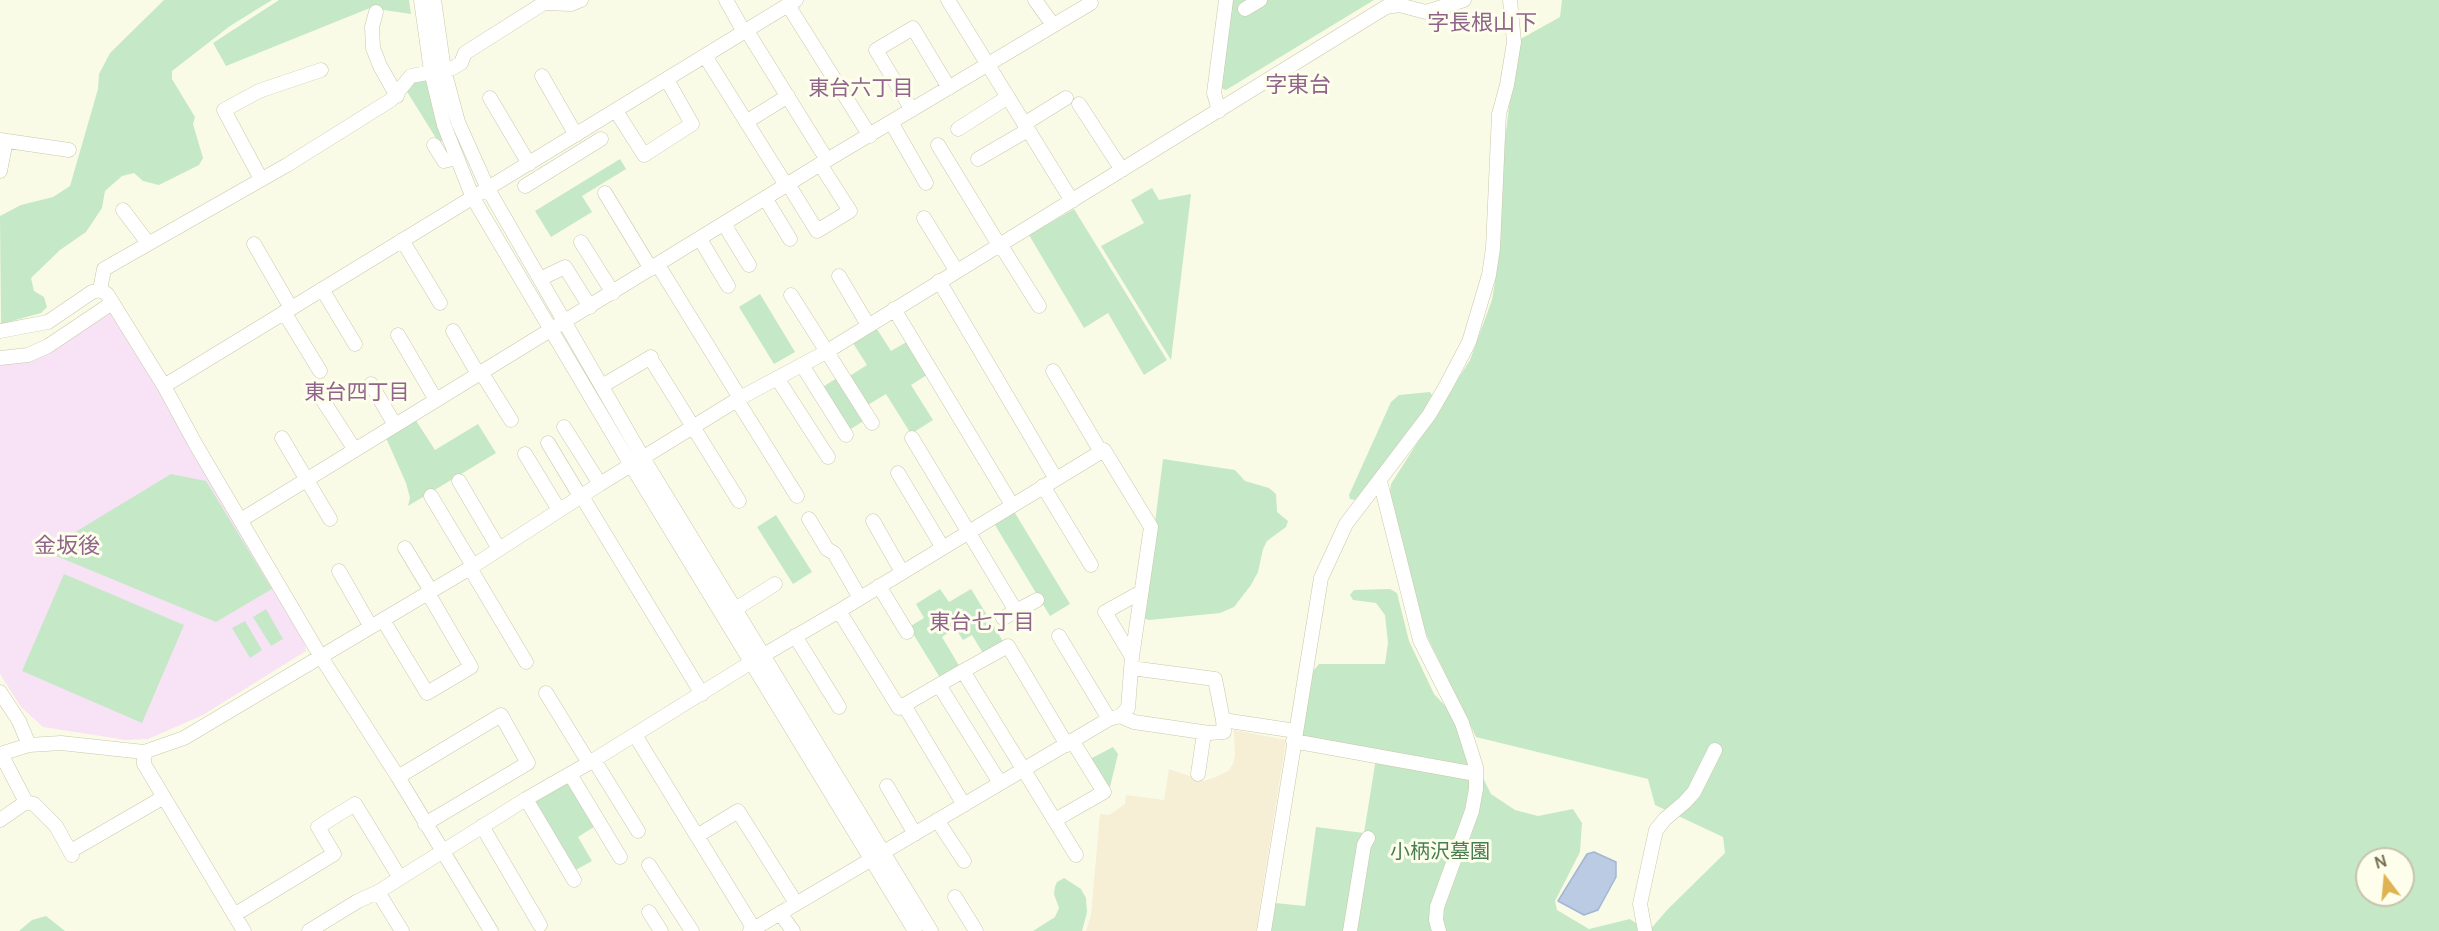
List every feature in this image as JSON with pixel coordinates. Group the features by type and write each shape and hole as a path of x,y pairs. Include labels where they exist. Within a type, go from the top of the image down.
{"street":[{"path":"421,0 437,70 488,189 643,458 734,610 756,659"},
{"path":"434,0 437,70 444,125 473,198 631,465 756,659 877,856 931,931"},
{"path":"100,290 104,269 261,179 397,96 411,76 453,68 461,63 465,53 544,3 571,4 581,0"},
{"path":"705,56 817,231 850,211 788,96 726,0"},
{"path":"948,0 1072,201"},
{"path":"1035,0 1055,24"},
{"path":"1042,0 1055,24"},
{"path":"1219,111 1214,93 1226,0"},
{"path":"1245,9 1260,0"},
{"path":"164,797 74,852 56,826 34,804 26,801 0,754 29,745 61,743 144,752 184,738 430,592 631,465 826,351 1072,201 1219,111 1383,4 1399,5 1426,12 1464,0"},
{"path":"1264,931 1321,578 1346,524 1428,415 1469,342 1489,274 1493,248 1499,114 1514,42 1510,0"},
{"path":"164,386 792,2 870,136"},
{"path":"241,520 824,162 1090,3"},
{"path":"376,12 372,27 373,48 397,96"},
{"path":"912,110 876,50 913,28 949,88"},
{"path":"261,179 224,110 259,91 321,70"},
{"path":"542,76 576,135"},
{"path":"616,111 644,155 692,124 667,80"},
{"path":"746,122 788,96"},
{"path":"958,129 1008,97"},
{"path":"490,98 529,164"},
{"path":"978,159 1026,127 1073,101 1122,170"},
{"path":"891,123 926,183"},
{"path":"525,186 602,139"},
{"path":"0,171 3,140 69,150"},
{"path":"434,145 444,161 457,158"},
{"path":"938,145 1039,306"},
{"path":"557,147 566,161"},
{"path":"604,193 655,267 797,496"},
{"path":"765,198 789,239"},
{"path":"123,210 148,243"},
{"path":"924,218 956,270"},
{"path":"724,224 749,265"},
{"path":"700,239 728,286"},
{"path":"402,240 440,303"},
{"path":"581,242 613,292"},
{"path":"254,244 320,371"},
{"path":"540,279 565,267 590,307"},
{"path":"839,276 868,325"},
{"path":"939,280 1056,479"},
{"path":"322,289 355,344"},
{"path":"0,332 48,321 92,292 100,290 107,294 164,386 196,445 321,657 398,777 491,931"},
{"path":"791,295 872,423"},
{"path":"0,358 28,355 48,346 112,303"},
{"path":"894,309 1012,505"},
{"path":"453,331 511,420"},
{"path":"398,335 436,400"},
{"path":"602,386 652,360 740,501"},
{"path":"802,365 846,435"},
{"path":"1053,371 1101,452"},
{"path":"777,378 828,457"},
{"path":"371,384 395,425"},
{"path":"322,399 355,450"},
{"path":"564,427 600,484"},
{"path":"282,438 330,519"},
{"path":"912,438 1016,611"},
{"path":"548,443 702,694"},
{"path":"309,931 358,901 378,892 526,799 1104,450 1151,527 1132,662 1128,708 752,930 635,735"},
{"path":"525,454 559,510"},
{"path":"898,472 943,548"},
{"path":"459,481 499,549"},
{"path":"1380,481 1420,640 1462,723 1471,746 1476,774 1472,811 1437,907 1436,920 1439,931"},
{"path":"1043,486 1091,564"},
{"path":"431,496 526,662"},
{"path":"809,519 827,549 834,553 860,598"},
{"path":"873,521 902,572"},
{"path":"339,571 427,693 471,667 405,548"},
{"path":"734,610 775,584"},
{"path":"879,586 907,632"},
{"path":"1132,662 1105,612 1141,592"},
{"path":"1003,618 1037,600"},
{"path":"839,611 899,708 1008,646 1070,744 1104,792 1055,820"},
{"path":"795,636 839,707"},
{"path":"1059,636 1114,717 1204,733 1224,732 1215,679 1132,662"},
{"path":"963,671 1076,855"},
{"path":"939,685 1000,783"},
{"path":"0,692 19,721 29,745"},
{"path":"546,693 638,831"},
{"path":"904,705 964,804"},
{"path":"398,777 501,715 528,763 425,824"},
{"path":"1223,720 1476,774"},
{"path":"1198,774 1204,733"},
{"path":"1645,931 1640,904 1656,830 1694,792 1715,750"},
{"path":"144,752 144,764 244,931"},
{"path":"570,774 620,858"},
{"path":"887,786 915,834"},
{"path":"526,799 574,880"},
{"path":"0,820 26,801"},
{"path":"234,915 334,854 318,827 355,804 400,878"},
{"path":"697,836 738,811 796,903"},
{"path":"937,820 964,861"},
{"path":"482,826 540,925"},
{"path":"1350,931 1364,845 1368,838"},
{"path":"877,856 915,931"},
{"path":"649,865 692,931"},
{"path":"378,892 402,931"},
{"path":"955,897 976,931"},
{"path":"649,912 661,931"},
{"path":"780,913 793,931"}],"shaded area":[{"path":"105,310 113,311 301,633 306,651 203,715 148,739 126,740 43,727 21,707 0,674 0,361 27,357"},
{"path":"1234,730 1286,740 1256,931 1086,931 1091,915 1100,814 1109,815 1125,804 1126,795 1164,800 1169,769 1204,781 1228,771 1235,756"}],"green space":[{"path":"164,0 272,0 230,26 172,71 172,79 195,117 193,124 203,158 199,165 159,185 143,181 134,173 122,176 105,191 102,208 86,232 60,250 31,278 34,291 44,297 47,307 41,313 1,324 0,216 21,205 53,197 70,186 98,89 99,74 110,53"},
{"path":"279,0 409,0 411,14 370,8 226,66 213,43"},
{"path":"1232,0 1374,0 1226,90 1220,84"},
{"path":"1562,0 2439,0 2439,931 1649,931 1725,853 1723,837 1655,805 1648,779 1476,737 1424,630 1389,498 1391,484 1470,360 1492,300 1500,250 1501,173 1517,41 1560,17"},
{"path":"424,78 443,140 439,143 406,90 414,81"},
{"path":"620,159 626,169 582,196 592,212 551,237 535,211"},
{"path":"1152,188 1159,200 1191,194 1171,360 1101,246 1144,223 1131,200"},
{"path":"1074,209 1167,360 1144,375 1108,313 1084,328 1029,235"},
{"path":"760,294 795,352 774,364 739,307"},
{"path":"875,326 891,351 910,340 930,373 911,385 933,420 911,434 886,394 866,406 848,377 867,365 851,340"},
{"path":"840,376 867,419 849,430 821,388"},
{"path":"1430,392 1433,397 1431,404 1366,489 1355,500 1350,499 1349,495 1391,402 1399,395"},
{"path":"415,419 435,450 478,424 496,453 408,506 410,498 406,483 386,438"},
{"path":"1163,459 1235,470 1245,481 1269,488 1276,494 1277,512 1288,521 1286,527 1267,541 1258,572 1251,585 1234,607 1220,613 1149,620 1143,618"},
{"path":"171,474 206,481 272,589 216,622 44,551"},
{"path":"1012,508 1070,604 1050,616 992,520"},
{"path":"776,515 812,572 793,584 757,527"},
{"path":"64,574 184,625 142,723 22,671"},
{"path":"940,589 949,602 971,589 1004,643 984,655 972,635 963,640 955,628 942,637 961,669 942,681 909,627 924,618 916,604"},
{"name":"小柄沢墓園","path":"1390,589 1397,593 1409,641 1434,694 1450,711 1491,794 1515,810 1538,816 1573,809 1582,823 1580,852 1555,901 1557,910 1589,929 1630,919 1640,926 1640,931 1270,931 1275,903 1305,906 1316,827 1364,833 1377,752 1301,738 1313,671 1319,664 1385,664 1388,643 1385,615 1376,603 1353,600 1350,595 1354,590"},
{"path":"266,609 283,639 271,646 253,617"},
{"path":"245,621 262,650 250,658 232,628"},
{"path":"1113,747 1118,754 1109,791 1090,759"},
{"path":"566,780 597,825 578,837 592,861 572,872 533,800"},
{"path":"1064,878 1081,889 1086,898 1087,912 1082,931 1033,931 1055,917 1059,908 1054,894 1055,887 1057,882"},
{"path":"46,916 65,931 19,931 32,920"}],"water":[{"path":"1594,852 1616,862 1616,877 1598,910 1584,915 1558,901 1587,854"}],"district":[{"name":"字長根山下","path":"1482,24"},
{"name":"字東台","path":"1298,86"},
{"name":"東台六丁目","path":"861,89"},
{"name":"東台四丁目","path":"357,393"},
{"name":"金坂後","path":"67,547"},
{"name":"東台七丁目","path":"982,623"}]}
